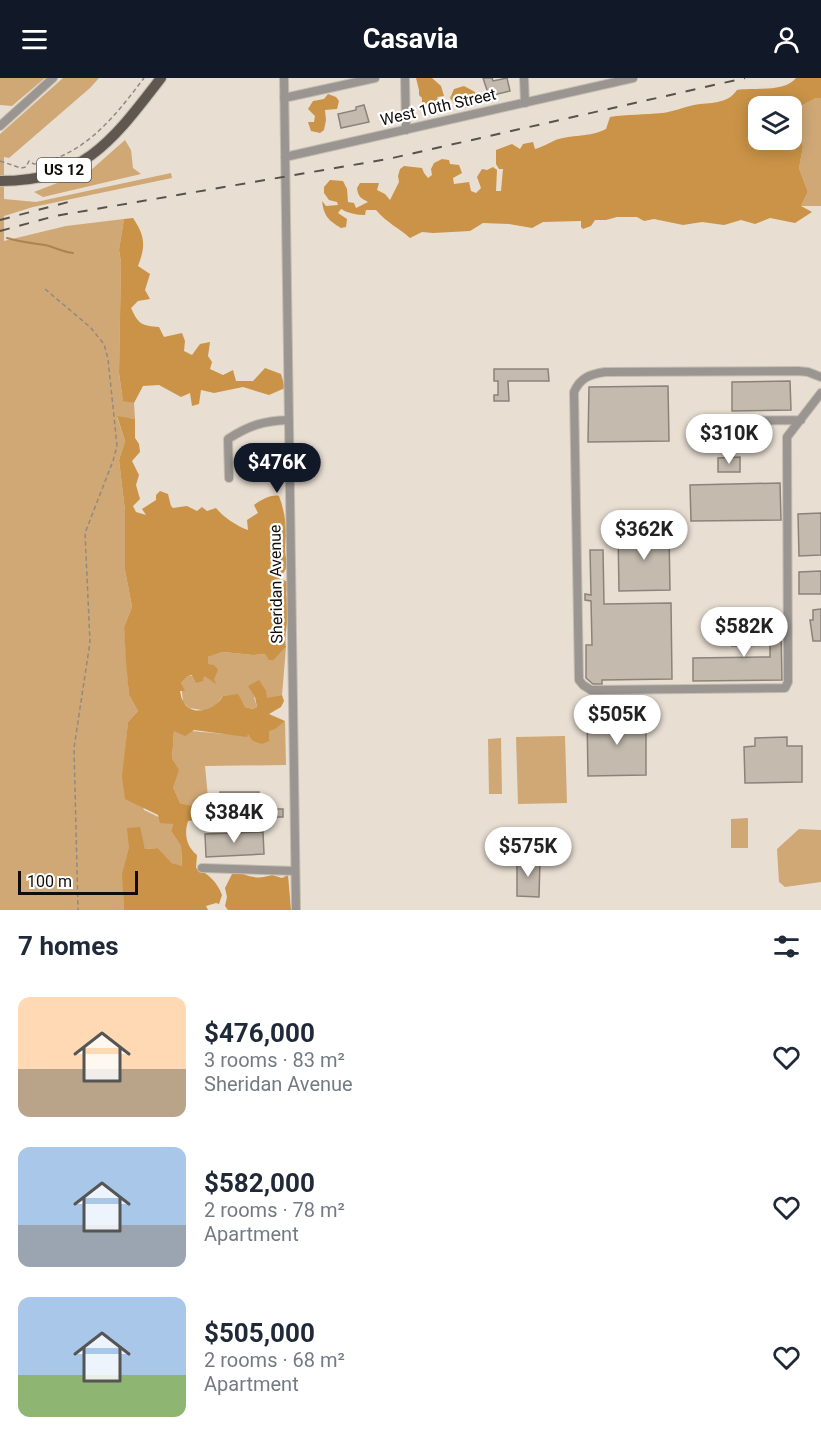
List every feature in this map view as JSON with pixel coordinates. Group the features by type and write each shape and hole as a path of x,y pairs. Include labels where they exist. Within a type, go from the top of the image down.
{"main road":[{"name":"US 12","path":"0,181 34,179 70,168 89,158 118,133 161,78"}],"street":[{"path":"0,126 53,78"},
{"name":"Sheridan Avenue","path":"284,78 296,910"},
{"path":"284,98 344,81 375,78"},
{"path":"405,78 406,130"},
{"path":"524,78 525,103"},
{"name":"West 10th Street","path":"285,157 633,78"},
{"path":"821,377 798,370 605,372 594,373 577,385 574,392 574,404 579,680 583,686 591,690 785,688 788,682 787,437 821,393"},
{"path":"744,411 739,421 801,420"},
{"path":"758,411 759,420"},
{"path":"229,478 228,439 246,427 266,421 289,420"},
{"path":"202,868 295,872"}],"path":[{"path":"0,161 21,168 26,167 29,161 34,164 44,162 77,147 102,130 144,78"},
{"path":"45,289 90,327 104,344 108,359 117,446 85,533 90,642 74,748 78,910"}],"shaded area":[{"path":"0,78 45,78 12,106 0,105"},
{"path":"63,78 99,78 9,158 4,157 4,199 36,202 171,173 172,178 33,207 4,216 4,241 66,226 124,219 119,250 121,262 119,374 123,400 134,403 135,419 117,417 125,441 119,460 125,511 125,570 132,607 124,627 129,695 138,711 128,722 125,754 144,810 173,824 171,831 181,846 182,867 172,863 158,848 145,849 140,833 129,852 124,870 124,910 0,910 0,134"},
{"path":"416,78 432,78 441,86 444,96 437,97 439,102 435,107 440,110 436,115 430,114 428,106 422,105"},
{"path":"796,78 821,78 821,98 816,98 802,106 802,96 748,96 748,150 802,150 802,144 803,147 799,168 808,192 801,206 812,212 795,223 770,218 755,224 741,220 724,225 702,222 683,225 654,219 644,221 637,217 617,217 595,220 591,226 583,229 581,221 543,222 532,228 483,223 470,231 422,232 410,238 376,210 366,210 365,215 362,215 341,209 338,213 347,219 346,227 341,228 325,214 322,201 326,206 338,205 337,202 329,200 324,193 324,187 330,180 343,181 347,189 348,202 354,203 356,208 368,202 358,193 357,188 360,183 379,183 377,190 390,200 399,182 400,169 404,166 422,168 428,178 432,175 431,169 434,163 442,159 449,160 450,164 459,165 462,173 453,178 454,184 469,182 471,191 476,193 481,188 477,177 482,169 487,170 493,167 497,170 496,191 501,191 503,169 499,169 496,164 496,150 512,144 520,149 523,144 533,142 535,149 560,139 606,129 610,117 656,114 723,101 737,90 784,86"},
{"path":"464,86 475,92 474,103 467,108 458,108 450,98 454,89"},
{"path":"328,94 339,101 337,109 325,110 324,130 320,133 311,131 308,122 314,122 315,116 308,109 313,101 324,99"},
{"path":"816,98 821,98 821,206 801,206 808,192 799,168 803,147 802,106"},
{"path":"125,140 131,150 133,168 141,174 43,197 34,192 91,170"},
{"path":"133,218 143,241 138,266 150,274 145,290 150,299 138,301 131,308 138,321 148,326 159,327 164,337 182,333 185,341 184,351 192,355 200,344 210,342 208,356 212,362 210,369 223,375 233,370 236,381 253,381 265,368 281,374 285,388 269,395 243,387 214,393 201,390 199,404 192,406 190,393 181,397 159,385 143,386 134,403 123,401 119,373 121,262 119,250 124,219"},
{"path":"117,416 135,419 135,438 140,452 132,461 139,475 136,485 140,499 133,506 136,512 146,515 142,509 156,500 156,495 160,491 168,494 173,508 187,506 197,511 202,507 207,511 216,508 230,521 248,530 247,520 258,513 254,505 266,498 279,496 284,516 285,554 288,565 280,579 289,582 286,594 289,606 286,647 274,660 269,660 265,654 223,652 208,657 208,664 214,665 218,670 214,679 216,684 204,676 203,681 196,683 192,675 181,683 185,691 180,691 181,698 187,706 197,711 215,705 223,696 238,694 245,707 253,709 257,707 255,697 248,686 259,680 266,691 267,698 282,695 284,701 281,707 269,714 285,721 269,731 269,741 262,744 253,741 248,734 247,737 194,730 185,736 174,731 172,759 179,770 173,787 180,803 197,807 202,814 209,808 214,816 213,823 188,821 186,831 188,844 197,855 196,868 212,879 222,895 219,904 206,906 208,910 124,910 122,874 129,848 127,828 140,827 145,849 158,848 172,863 182,866 181,846 171,831 173,824 160,823 158,815 125,799 122,777 128,722 138,711 129,695 126,662 124,627 132,607 125,570 125,511 119,460 125,441"},
{"path":"286,647 282,695 267,699 254,697 257,707 253,709 245,707 237,695 223,696 208,711 189,708 183,702 181,683 188,676 203,675 210,680 213,679 208,657 223,652 265,654 274,660"},
{"path":"285,721 286,765 205,766 209,808 202,814 197,807 180,803 173,787 174,731 246,734 273,728"},
{"path":"565,736 567,803 518,804 516,737"},
{"path":"501,738 502,794 489,794 488,739"},
{"path":"748,818 748,848 731,848 731,819"},
{"path":"799,829 821,830 821,882 785,887 779,882 777,849"},
{"path":"241,873 256,877 272,875 282,878 288,875 291,910 228,910 225,906 227,897 225,888 232,874"}],"building":[{"path":"483,78 492,78 493,81 507,78 510,91 489,96"},
{"path":"364,105 369,122 341,128 338,114 356,110 356,107"},
{"path":"494,369 548,369 549,381 508,381 509,401 494,401 494,395 498,395 498,381 494,381"},
{"path":"790,381 791,410 732,411 732,382"},
{"path":"668,386 669,441 588,442 589,387"},
{"path":"740,457 740,472 718,472 718,458"},
{"path":"780,483 781,520 691,521 690,485"},
{"path":"821,513 821,555 799,556 798,514"},
{"path":"618,532 669,532 670,590 619,591"},
{"path":"590,550 603,550 604,604 671,603 672,679 602,680 602,684 593,684 586,678 586,645 592,645 591,601 585,600 585,594 591,595"},
{"path":"821,571 821,594 799,594 799,572"},
{"path":"821,609 821,641 813,641 810,620 813,620 813,610"},
{"path":"755,612 756,631 781,630 782,680 693,681 693,658 770,657 770,645 732,646 732,632 744,631 743,613"},
{"path":"646,716 646,775 588,776 587,717"},
{"path":"787,737 787,746 802,746 802,782 745,783 744,747 755,746 755,738"},
{"path":"220,792 259,792 259,809 283,809 283,817 220,817"},
{"path":"263,832 264,854 206,857 205,834"},
{"path":"517,860 540,860 539,897 517,896"}],"waterway":[{"path":"7,238 73,253"}],"railway":[{"path":"0,231 55,216 388,159 745,78"},
{"path":"0,220 72,201"}]}
